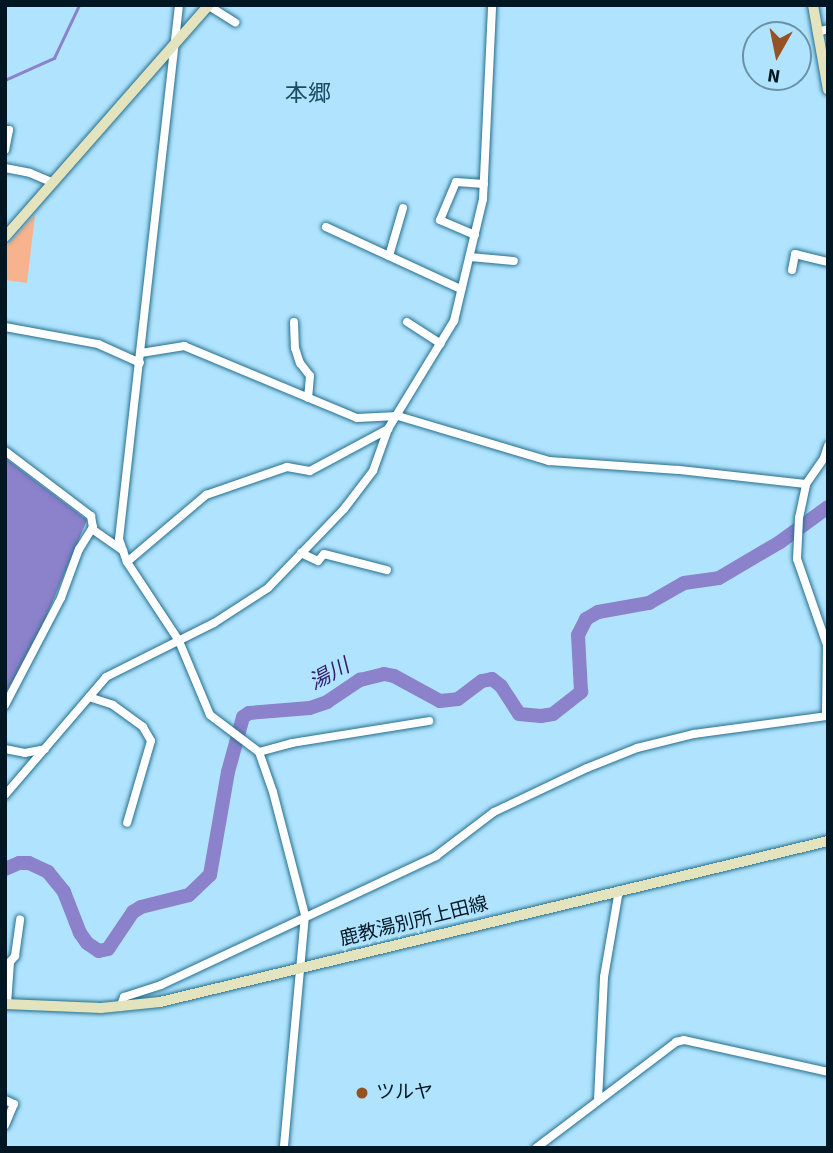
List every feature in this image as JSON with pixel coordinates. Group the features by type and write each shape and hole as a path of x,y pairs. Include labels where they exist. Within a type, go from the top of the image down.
{"main road":[{"path":"813,5 823,31 828,90"},
{"path":"5,237 209,6"},
{"name":"鹿教湯別所上田線","path":"6,1004 120,1007 160,1002 828,841"}],"street":[{"path":"180,5 119,539 127,562 179,642 210,715 259,752 273,792 305,915 284,1148"},
{"path":"5,795 98,684 114,671 179,642 268,588 344,509 373,471 388,429 454,321 475,235 484,184 492,5"},
{"path":"209,6 235,22"},
{"path":"5,130 9,130 5,150"},
{"path":"5,168 30,173 53,183"},
{"path":"475,235 440,220 456,182 484,184"},
{"path":"389,256 403,208"},
{"path":"326,228 461,289"},
{"path":"792,270 795,254 828,262"},
{"path":"470,257 514,261"},
{"path":"294,322 295,348 300,363 310,376 308,398"},
{"path":"407,322 441,344"},
{"path":"5,327 97,344 140,363"},
{"path":"141,353 184,346 358,418 398,416 549,461 679,470 806,484"},
{"path":"127,562 206,495 287,467 310,471 388,429"},
{"path":"120,1007 124,997 161,985 305,915 438,855 508,805 637,748 694,734 827,716 827,646 797,559 799,518 806,484 824,458 828,446"},
{"path":"5,451 90,516 92,529 79,549 61,598 5,705"},
{"path":"92,529 123,551"},
{"path":"301,553 318,561 324,554 387,570"},
{"path":"89,697 113,705 143,727 151,741 127,823"},
{"path":"259,752 292,743 429,721"},
{"path":"5,750 25,753 45,750"},
{"path":"598,1100 604,977 619,890"},
{"path":"6,1004 10,962 15,956 19,919"},
{"path":"537,1148 676,1042 684,1040 828,1072"},
{"path":"5,1100 14,1104 5,1125"}],"shaded area":[{"path":"35,215 27,283 5,280 5,248"},
{"path":"5,458 87,520 34,646 5,694"}],"waterway":[{"path":"5,80 54,58 79,5"},
{"name":"湯川","path":"5,869 19,863 29,863 48,872 64,892 80,933 87,943 99,951 108,949 133,912 141,907 189,895 210,875 228,772 243,717 249,713 310,708 327,702 360,680 384,674 394,676 440,701 458,699 482,681 492,679 501,686 519,714 553,714 581,692 578,635 586,619 598,612 649,603 684,583 719,578 780,542 828,507"}],"place":[{"name":"ツルヤ","path":"362,1093"}],"district":[{"name":"本郷","path":"308,94"}]}
